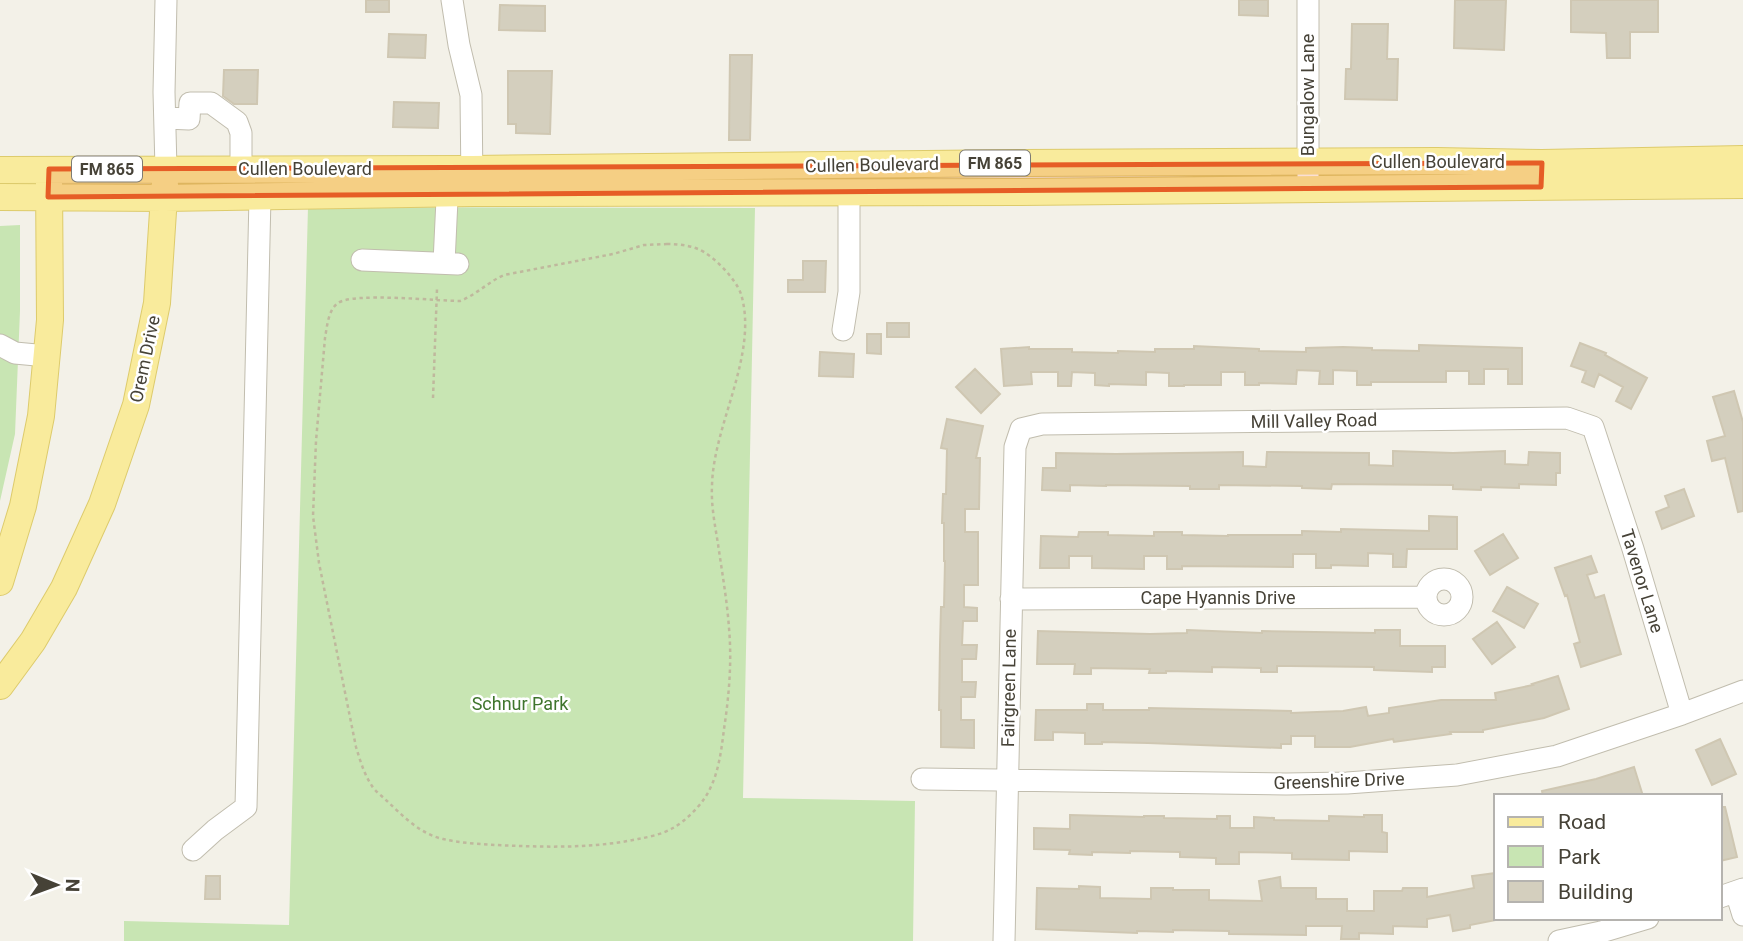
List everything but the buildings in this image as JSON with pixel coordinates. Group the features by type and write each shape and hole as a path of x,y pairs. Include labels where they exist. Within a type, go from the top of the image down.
{"main road":[{"name":"Cullen Boulevard","path":"0,170 241,169 738,193 1021,192 1308,190 1743,159"},
{"name":"Cullen Boulevard","path":"0,197 260,197 460,181 738,166 1022,163 1450,161 1542,175 1743,185"},
{"path":"1021,192 1022,163"},
{"path":"738,166 738,193"},
{"path":"0,582 23,506 41,416 50,320 49,169"},
{"name":"Orem Drive","path":"0,686 33,641 64,588 102,504 136,405 157,303 166,169"}],"street":[{"name":"Orem Drive","path":"166,0 166,169"},
{"path":"362,260 451,264 471,95 452,0"},
{"name":"Bungalow Lane","path":"1308,0 1308,190"},
{"path":"165,118 189,120 190,103 211,103 237,122 241,133 241,169"},
{"path":"843,330 849,292 849,192"},
{"path":"193,850 246,807 260,197"},
{"path":"0,345 16,353 47,356"},
{"name":"Mill Valley Road","path":"1018,436 1021,429 1042,424 1567,418 1593,427 1600,447"},
{"name":"Fairgreen Lane","path":"1004,941 1015,447 1018,436"},
{"name":"Tavenor Lane","path":"1600,447 1682,715"},
{"name":"Cape Hyannis Drive","path":"1011,599 1425,597"},
{"name":"Greenshire Drive","path":"922,779 1286,784 1457,775 1557,756 1682,715 1743,691"},
{"path":"1733,892 1743,915"},
{"path":"1559,941 1641,920"}],"path":[{"path":"667,244 699,249 731,277 740,293 744,315 740,369 719,441 711,488 729,628 727,710 713,782 704,800 673,828 616,844 572,848 475,844 441,839 421,831 401,814 373,788 363,768 356,747 315,539 313,516 316,441 325,338 332,309 339,302 357,297 437,301 460,301 469,298 504,275 613,254 644,245 667,244"},
{"path":"433,398 437,289"}],"highlighted area":[{"path":"1542,163 1541,187 48,197 49,169"}],"green space":[{"name":"Schnur Park","path":"308,207 755,208 743,798 915,801 913,941 124,941 124,921 289,925"},
{"path":"20,225 15,434 0,501 0,226"}]}
